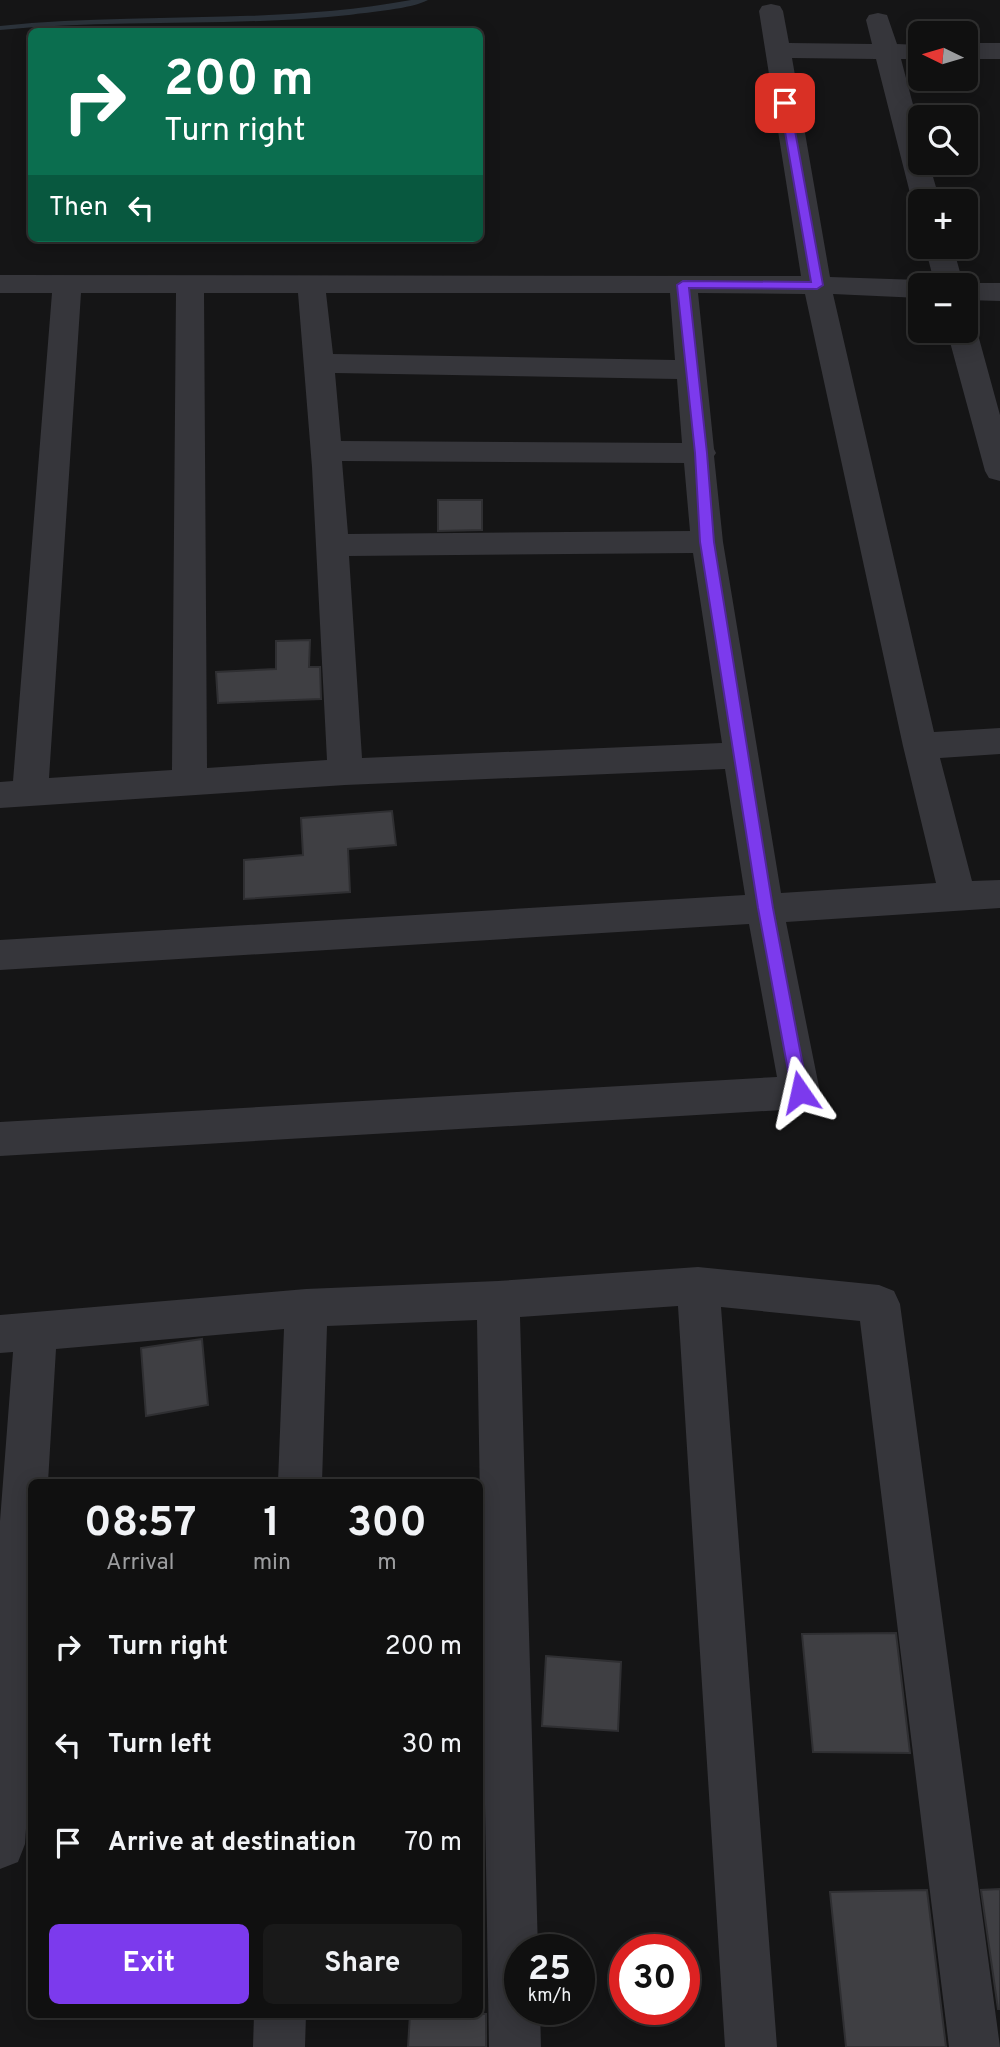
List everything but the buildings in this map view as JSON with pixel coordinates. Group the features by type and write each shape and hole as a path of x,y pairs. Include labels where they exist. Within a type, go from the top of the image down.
{"street":[{"path":"771,10 817,285 920,746 958,897"},
{"path":"878,20 923,189"},
{"path":"978,48 998,43"},
{"path":"776,50 908,51"},
{"path":"0,284 817,285 908,289"},
{"path":"189,784 190,284"},
{"path":"311,284 320,363 333,545 345,772"},
{"path":"66,285 15,794 345,772 742,755"},
{"path":"0,1139 800,1092 765,908 707,542 701,453 683,285"},
{"path":"978,291 1000,292"},
{"path":"965,343 1000,471"},
{"path":"320,363 690,370"},
{"path":"325,451 701,453"},
{"path":"333,545 707,542"},
{"path":"920,746 1000,741"},
{"path":"0,955 1000,894"},
{"path":"698,1286 751,2047"},
{"path":"0,1844 18,1332 306,1308 498,1300 698,1286 879,1304 975,2047"},
{"path":"498,1300 515,2047"},
{"path":"300,1479 306,1308"},
{"path":"279,2047 280,2018"}],"waterway":[{"path":"0,28 106,20 318,16 424,0"}],"route":[{"path":"785,103 817,285 683,285 701,453 707,542 765,908 800,1092"}]}
